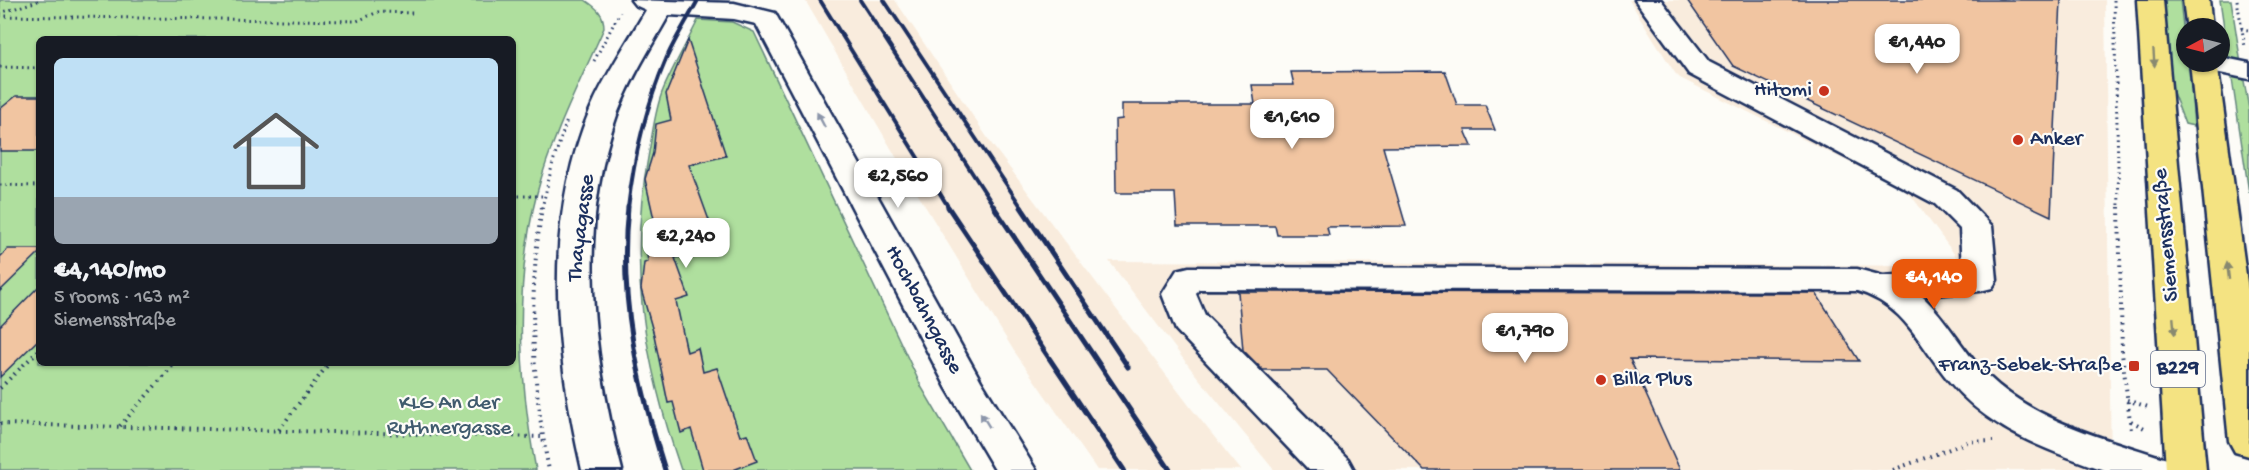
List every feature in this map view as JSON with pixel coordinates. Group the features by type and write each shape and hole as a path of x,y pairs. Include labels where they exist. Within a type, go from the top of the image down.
{"main road":[{"name":"Siemensstraße","path":"2150,0 2186,470"},
{"path":"2196,0 2198,18"},
{"name":"B229","path":"2206,72 2249,441"}],"street":[{"path":"1648,0 1699,68 1946,196 1976,226 1980,280 1884,287"},
{"name":"Thayagasse","path":"602,470 591,428 579,356 574,280 578,225 591,159 604,114 656,2"},
{"name":"Hochbahngasse","path":"656,2 734,11 766,19 966,388 1016,470"},
{"path":"2230,67 2249,71"},
{"path":"1334,470 1188,321 1179,294 1189,278 1857,280 1884,287 1918,311 1955,364 1976,388 1999,407 2033,426 2143,467"}],"path":[{"path":"0,15 41,0"},
{"path":"2114,0 2122,353 2143,467"},
{"path":"2236,0 2249,71"},
{"path":"0,15 357,21 378,12 415,13"},
{"path":"2241,29 2249,30"},
{"path":"0,67 36,68"},
{"path":"0,185 36,186"},
{"path":"516,196 543,196"},
{"path":"0,388 36,353"},
{"path":"119,427 172,366"},
{"path":"278,431 326,366"},
{"path":"0,424 541,437"},
{"path":"1893,470 1968,442 2003,440 2033,426"}],"shaded area":[{"path":"805,0 895,0 993,146 1191,408 1241,470 1097,470 1014,351 917,193"},
{"path":"1629,0 2105,0 2111,470 1274,470 1191,369 1109,261 1963,266 1913,198 1901,188 1680,78"}],"green space":[{"name":"KLG An der Ruthnergasse","path":"0,0 585,0 593,6 603,19 604,28 550,151 537,193 525,261 522,296 523,366 536,470 0,470"},
{"path":"2163,0 2180,0 2182,18 2176,18 2176,72 2190,72 2194,126 2185,124 2171,87"},
{"path":"2220,0 2231,0 2241,64 2230,61 2230,18 2223,18"},
{"path":"698,20 732,22 754,32 922,388 970,470 681,470 657,391 649,352 640,274 640,235 649,152 660,97"},
{"path":"2231,72 2243,75 2249,109 2249,193"}],"building":[{"path":"1687,0 2061,0 2051,216 1733,66"},
{"path":"688,40 726,156 689,165 710,223 707,224 714,247 675,258 689,297 676,301 687,352 698,348 703,372 717,368 740,436 747,434 757,461 733,470 703,470 691,429 681,433 673,402 668,403 654,335 641,289 644,263 648,262 644,230 656,228 645,179 653,153 656,124 671,120 666,94"},
{"path":"1445,71 1457,105 1485,105 1495,130 1465,130 1472,146 1383,147 1406,226 1327,227 1329,235 1277,235 1275,226 1177,226 1175,193 1116,193 1115,120 1122,119 1122,104 1255,104 1252,85 1294,85 1291,72"},
{"path":"16,96 36,96 36,151 0,151 0,109"},
{"path":"8,249 36,249 36,256 0,291 0,257"},
{"path":"36,289 36,342 0,377 0,326"},
{"path":"1238,292 1816,293 1859,361 1630,359 1680,470 1424,470 1327,370 1263,370 1243,350"}],"railway":[{"path":"628,208 637,150 653,94 671,50 698,0"},
{"path":"820,0 949,208"},
{"path":"860,0 995,208"},
{"path":"884,0 1022,208"},
{"path":"628,207 626,241 628,307 646,405 665,470"},
{"path":"948,207 1124,470"},
{"path":"994,207 1170,470"},
{"path":"1021,207 1128,367"}],"place":[{"name":"Hitomi","path":"1824,91"},
{"name":"Anker","path":"2018,140"},
{"name":"Franz-Sebek-Straße","path":"2134,366"},
{"name":"Billa Plus","path":"1601,380"}]}
